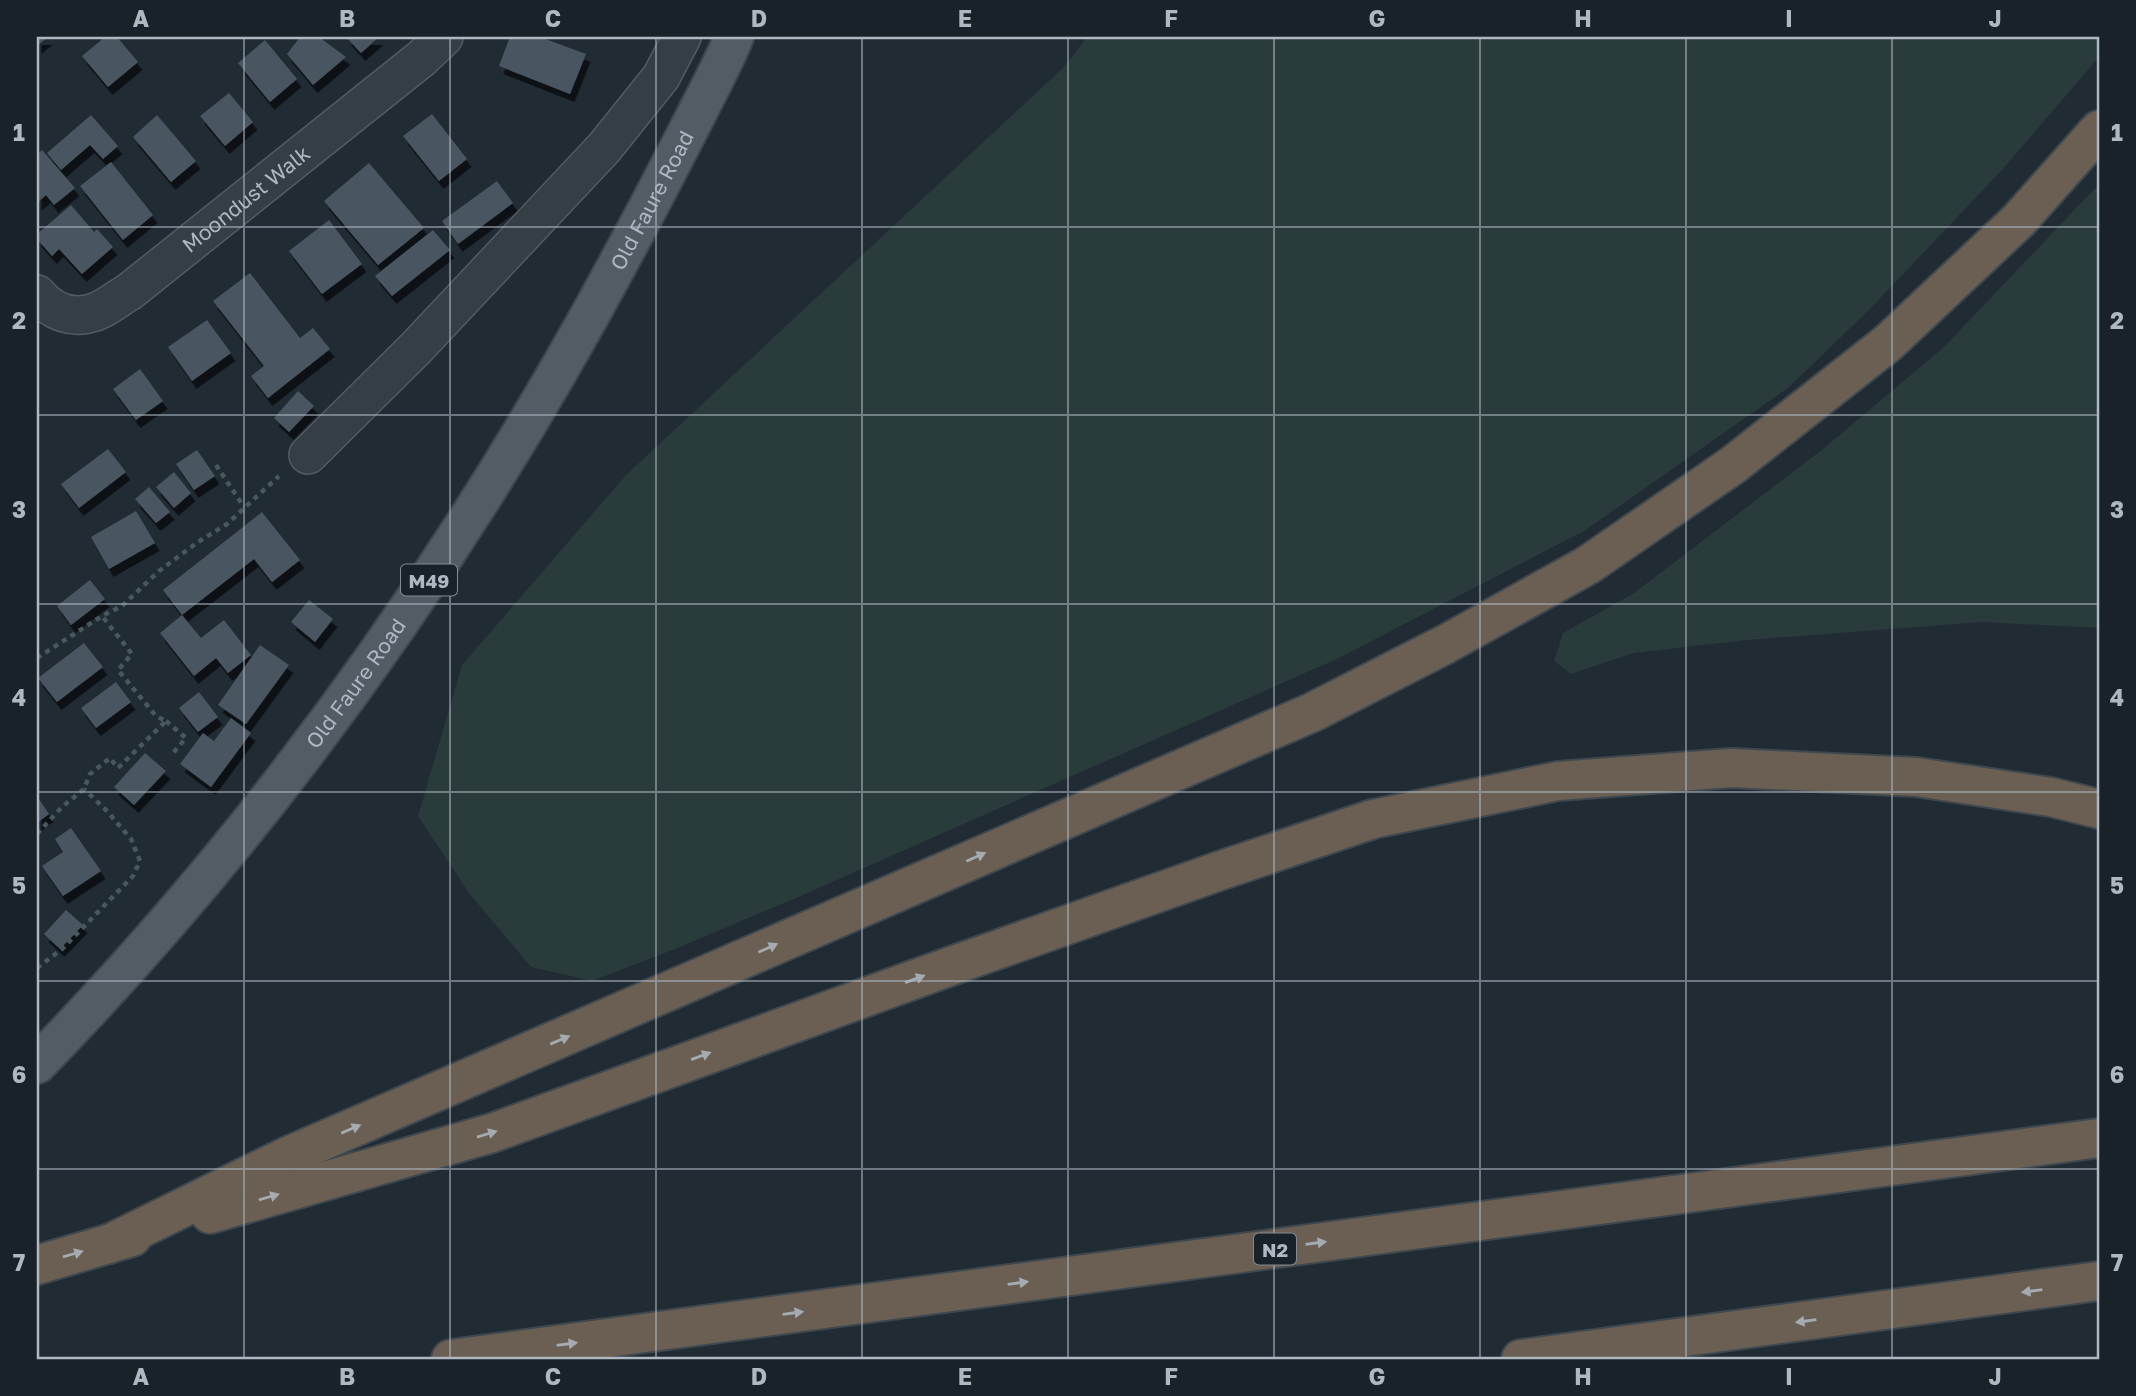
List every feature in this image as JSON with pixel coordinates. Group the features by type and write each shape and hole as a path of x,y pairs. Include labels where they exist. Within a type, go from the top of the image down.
{"highway":[{"path":"109,1244 288,1156 1313,712 1447,644 1588,565 1744,457 1888,342 2019,220 2099,130"},
{"path":"37,1265 492,1133 941,970 1373,819 1558,781 1731,768 1916,776 2051,797 2099,809"},
{"name":"N2","path":"451,1359 2099,1138"},
{"path":"1521,1359 2099,1281"}],"main road":[{"name":"Old Faure Road","path":"37,1064 127,968 244,831 323,729 427,582 504,463 588,320 734,37"}],"street":[{"name":"Moondust Walk","path":"37,294 47,306 70,316 95,312 129,292 422,58 444,37"},
{"path":"308,455 416,348 604,148 661,76 682,37"}],"path":[{"path":"37,658 122,606 159,571 227,524 273,481 308,455"},
{"path":"216,466 244,507"},
{"path":"102,617 132,654 118,670 156,716 186,738 173,753"},
{"path":"37,834 62,807 84,789 90,774 110,758 118,768 166,721"},
{"path":"37,968 61,949 133,876 140,860 131,839 84,789"}],"shaded area":[{"path":"1087,37 2099,37 2099,57 2002,170 1869,310 1788,388 1584,531 1337,659 675,949 592,981 531,967 469,893 418,816 462,665 626,475 1064,67"},
{"path":"2099,184 2099,628 1983,622 1747,640 1634,653 1571,674 1554,661 1563,633 1634,593 1823,449 1944,347"}],"building":[{"path":"37,37 48,37 37,46"},
{"path":"105,37 117,37 138,62 108,87 82,56"},
{"path":"300,37 319,37 346,57 313,85 287,54"},
{"path":"346,37 379,37 361,53"},
{"path":"510,37 540,37 586,54 570,94 499,66"},
{"path":"265,40 297,79 270,102 238,63"},
{"path":"229,93 253,122 225,146 200,116"},
{"path":"432,114 467,159 439,181 403,136"},
{"path":"91,115 118,146 103,159 90,145 61,170 47,153"},
{"path":"157,115 196,161 171,182 133,137"},
{"path":"42,150 75,188 54,205 46,195 37,203 37,155"},
{"path":"111,162 153,215 123,240 80,186"},
{"path":"369,163 424,228 378,265 324,201"},
{"path":"497,181 513,203 458,244 442,221"},
{"path":"71,205 94,232 97,229 113,247 82,274 59,249 52,256 37,239 37,234"},
{"path":"329,220 362,264 322,294 289,251"},
{"path":"433,230 450,250 392,296 375,276"},
{"path":"250,273 300,338 313,328 330,349 268,398 251,376 264,366 213,301"},
{"path":"207,320 231,353 192,381 168,347"},
{"path":"140,369 163,401 136,420 113,389"},
{"path":"298,391 314,406 289,432 274,418"},
{"path":"108,449 126,472 79,508 61,484"},
{"path":"197,450 215,476 194,490 176,464"},
{"path":"174,472 191,493 174,508 156,487"},
{"path":"149,487 170,512 156,523 135,499"},
{"path":"136,511 155,543 109,569 91,537"},
{"path":"262,512 300,560 272,582 254,559 182,615 163,590"},
{"path":"90,580 105,599 71,625 57,606"},
{"path":"309,600 333,619 315,642 291,622"},
{"path":"182,615 201,638 224,620 251,655 228,673 216,658 194,676 160,633"},
{"path":"84,643 103,667 57,702 38,678"},
{"path":"260,645 289,665 246,724 218,705"},
{"path":"116,682 131,702 96,728 81,708"},
{"path":"199,692 218,717 198,732 179,708"},
{"path":"231,718 251,733 211,787 180,764 203,733 214,741"},
{"path":"145,753 166,771 134,805 114,787"},
{"path":"37,796 49,814 37,823"},
{"path":"71,828 101,871 63,896 42,866 63,852 55,839"},
{"path":"66,910 83,925 60,949 44,934"}]}
